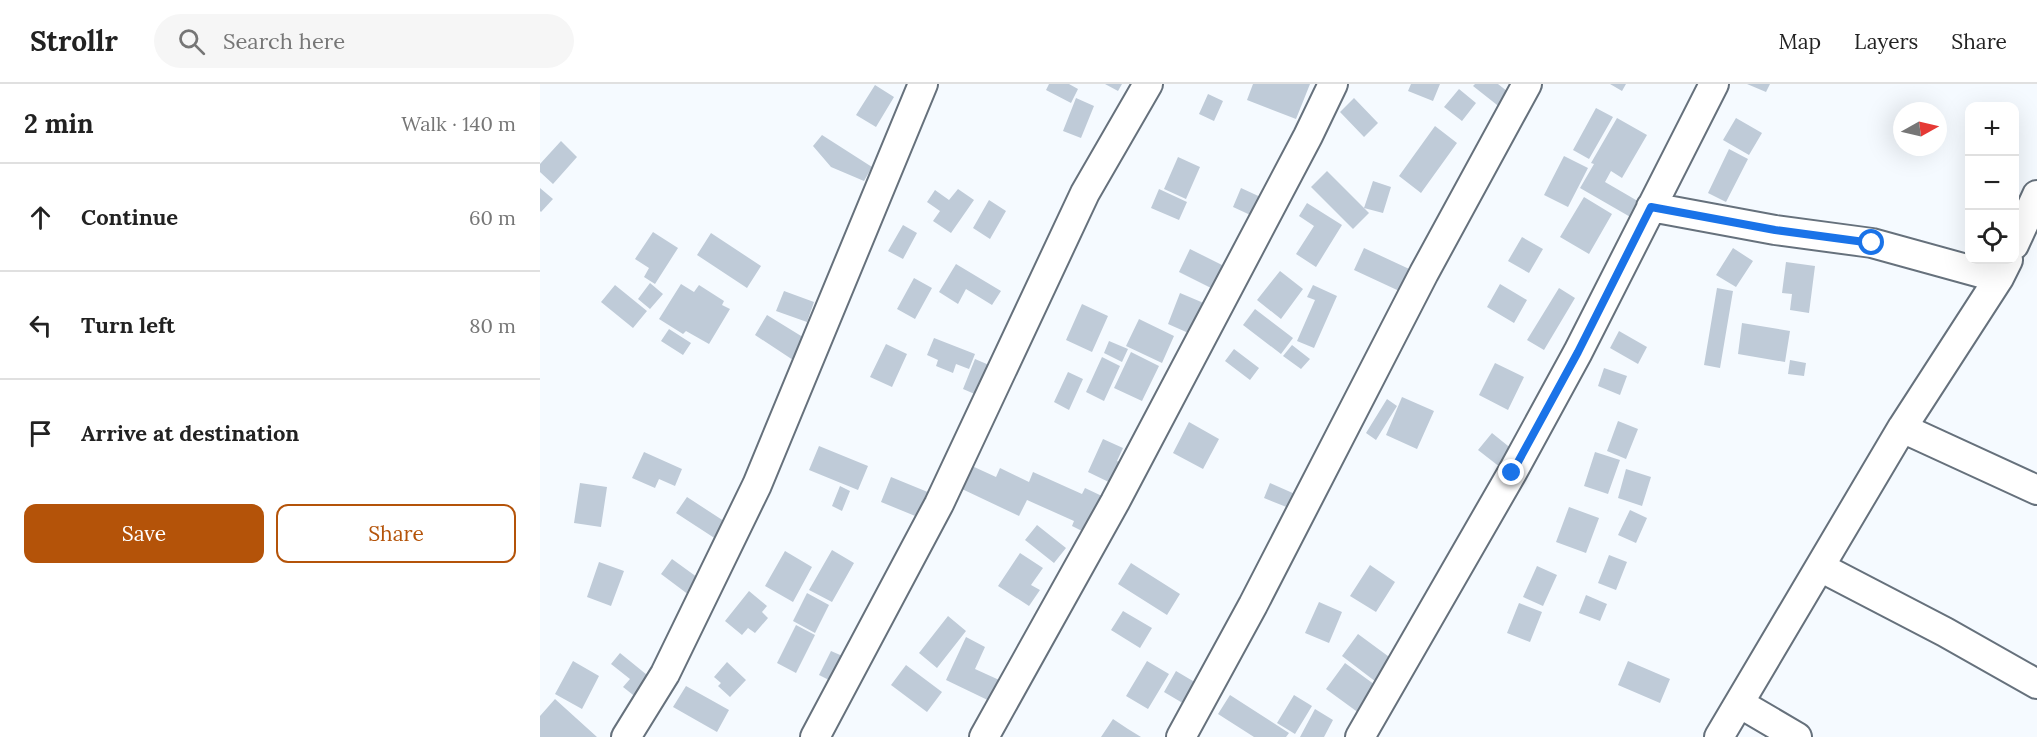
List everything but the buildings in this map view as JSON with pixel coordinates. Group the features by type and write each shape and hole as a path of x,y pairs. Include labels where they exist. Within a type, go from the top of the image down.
{"street":[{"path":"626,737 665,674 758,485 924,84"},
{"path":"815,737 939,504 1086,194 1148,84"},
{"path":"984,737 1115,502 1333,84"},
{"path":"1182,737 1253,605 1424,273 1527,84"},
{"path":"1359,737 1512,473 1578,352 1714,84"},
{"path":"2019,234 2037,195"},
{"path":"1651,207 1775,230 1872,243 2004,269 1902,428 1719,737"},
{"path":"1902,428 2037,490"},
{"path":"1820,567 1945,632 2037,684"},
{"path":"1739,703 1797,737"}],"route":[{"path":"1512,473 1578,352 1651,207 1775,230 1872,243"}]}
